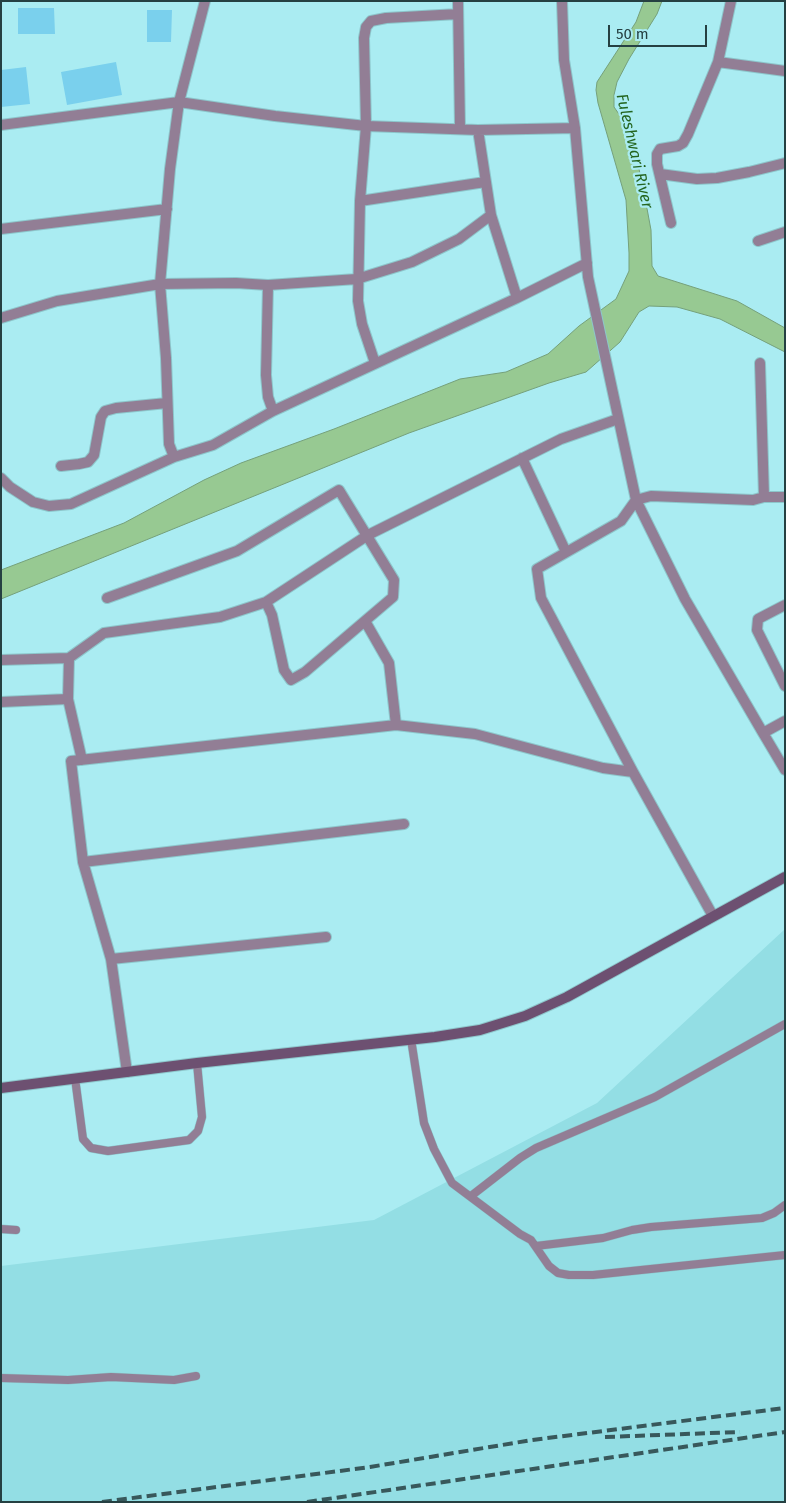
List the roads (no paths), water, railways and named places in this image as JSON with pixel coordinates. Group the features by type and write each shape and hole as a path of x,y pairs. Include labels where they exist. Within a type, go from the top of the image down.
{"main road":[{"path":"1,1088 480,1030 532,1013 567,997 785,876"}],"street":[{"path":"174,457 169,444 166,358 160,284 170,169 179,102 205,1"},
{"path":"458,1 460,129"},
{"path":"562,1 564,60 575,128 588,277 636,500 685,599 785,770"},
{"path":"671,223 657,154 660,149 678,146 683,143 718,62 730,1"},
{"path":"375,364 362,324 358,301 360,201 366,126 364,38 366,26 371,21 386,18 458,14"},
{"path":"718,62 785,71"},
{"path":"1,125 179,102 275,116 366,126 478,130 575,128"},
{"path":"478,130 490,215 518,298"},
{"path":"660,174 697,179 717,178 785,162"},
{"path":"360,201 485,182"},
{"path":"1,229 167,209"},
{"path":"1,318 57,301 160,284 236,283 268,285 358,279 412,262 459,239 490,215"},
{"path":"758,241 785,232"},
{"path":"1,478 10,487 33,502 49,506 71,504 174,457 213,445 273,411 518,298 587,263"},
{"path":"268,285 266,375 268,397 273,411"},
{"path":"760,364 764,497"},
{"path":"61,466 88,462 94,455 105,411 116,408 167,403"},
{"path":"1,660 69,658 104,633 220,617 266,602 368,535 561,439 618,419"},
{"path":"522,458 566,552"},
{"path":"107,598 237,550 339,490 394,580 393,597 305,672 291,680 284,670 272,614 266,602"},
{"path":"713,916 633,772 541,598 537,569 621,521 636,500 652,496 753,500 764,497 785,497"},
{"path":"785,605 758,619 757,630 785,686"},
{"path":"365,621 389,663 396,725"},
{"path":"69,658 68,699 82,760"},
{"path":"1,702 68,699"},
{"path":"763,733 785,721"},
{"path":"127,1072 111,959 83,862 71,761 396,725 475,734 604,768 633,772"},
{"path":"83,862 404,824"},
{"path":"111,959 326,937"}],"lane":[{"path":"471,1196 536,1148 655,1097 785,1024"},
{"path":"411,1039 424,1123 452,1183 520,1234 531,1240 549,1266 558,1273 569,1275 602,1274 785,1255"},
{"path":"74,1078 83,1139 91,1148 108,1151 189,1140 198,1131 202,1117 197,1063"},
{"path":"536,1246 603,1238 651,1227 762,1218 774,1214 785,1205"},
{"path":"1,1229 16,1230"},
{"path":"1,1378 68,1380 110,1377 174,1380 196,1376"}],"water":[{"name":"Fuleshwari River","path":"644,1 662,1 657,14 617,82 614,107 621,117 635,151 651,230 652,266 658,276 737,301 785,328 785,352 720,319 677,307 649,306 639,312 620,342 586,372 549,383 409,433 1,599 1,570 124,523 204,480 241,463 334,429 460,379 506,372 548,354 579,326 616,299 629,271 626,200 596,90 597,82 636,22"}],"railway":[{"path":"102,1502 370,1467 532,1440 785,1408"},
{"path":"605,1437 740,1432"},
{"path":"307,1502 785,1432"}]}
